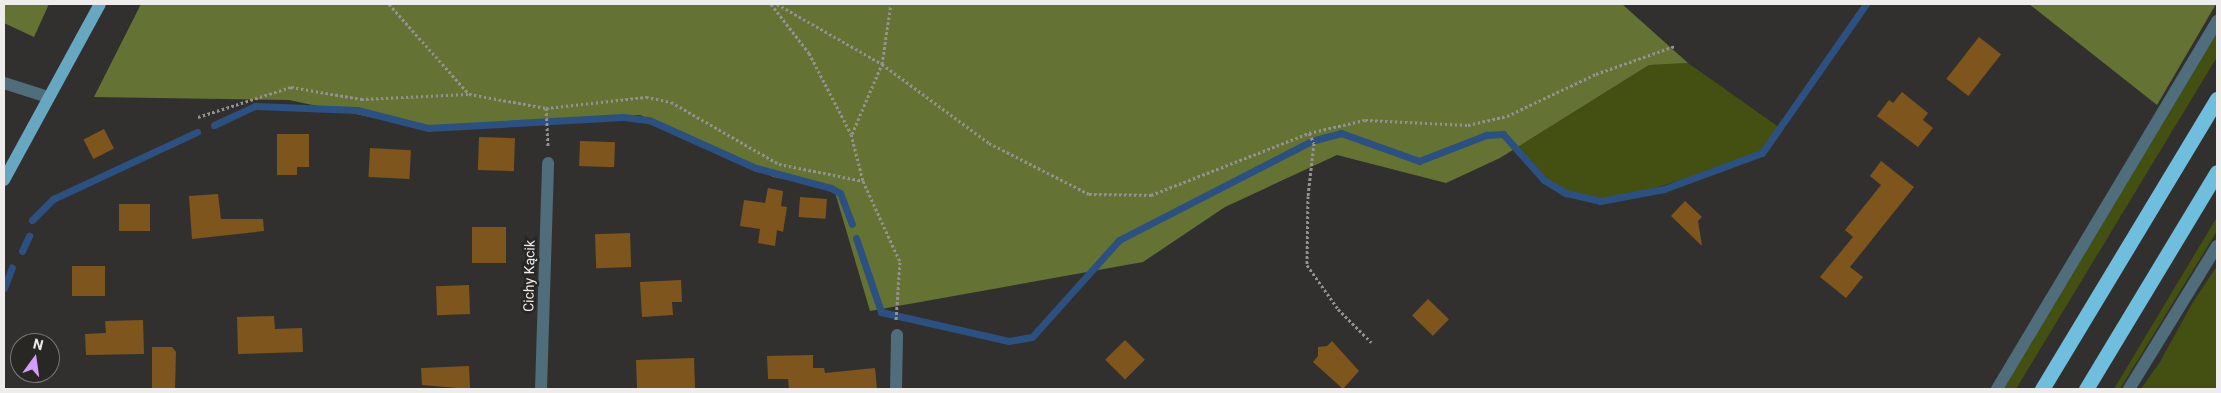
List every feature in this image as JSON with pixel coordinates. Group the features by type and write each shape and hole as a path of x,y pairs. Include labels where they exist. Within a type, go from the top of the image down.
{"highway":[{"path":"2042,389 2217,99"},
{"path":"2086,389 2217,172"}],"main road":[{"path":"4,180 100,4"}],"street":[{"path":"1997,389 2217,21"},
{"path":"4,83 48,97"},
{"name":"Cichy Kącik","path":"541,389 548,164"},
{"path":"2129,389 2217,246"},
{"path":"896,389 897,335"}],"path":[{"path":"389,4 401,21 469,94"},
{"path":"771,4 809,53 851,134 863,181 900,262 898,312"},
{"path":"777,4 882,64 989,143 1089,194 1151,195 1309,133 1365,120 1468,125 1497,118 1556,96 1596,74 1675,46"},
{"path":"851,134 882,64 891,4"},
{"path":"198,117 291,87 361,98 469,94 547,109 646,97 671,102 779,164 863,181"},
{"path":"547,109 548,131"},
{"path":"1309,133 1314,143 1308,196 1307,265 1338,309 1371,342"}],"green space":[{"path":"4,4 49,4 34,37 4,23"},
{"path":"141,4 1622,4 1688,63 1649,65 1500,158 1446,183 1337,155 1225,207 1143,262 870,311 834,189 773,177 640,115 422,128 289,100 94,97"},
{"path":"2029,4 2216,4 2157,105"},
{"path":"2217,33 2217,57 2016,389 2004,389"},
{"path":"1688,63 1783,130 1765,155 1614,200 1562,196 1516,148 1649,65"},
{"path":"2217,217 2217,231 2120,389 2114,389"},
{"path":"2217,266 2217,389 2141,389 2160,362 2193,302"}],"building":[{"path":"1979,37 2001,54 1968,96 1946,79"},
{"path":"1902,92 1928,113 1923,120 1933,128 1918,147 1877,116 1889,100 1893,103"},
{"path":"104,129 114,149 93,159 84,139"},
{"path":"277,134 309,134 309,167 297,167 297,175 277,175"},
{"path":"479,137 515,138 514,171 478,170"},
{"path":"580,141 615,142 614,167 579,166"},
{"path":"370,148 411,150 409,179 368,177"},
{"path":"1881,161 1914,187 1850,267 1863,277 1846,298 1820,277 1853,237 1845,230 1881,185 1870,176"},
{"path":"768,188 783,191 781,206 787,207 783,232 777,230 775,246 758,243 760,229 740,226 744,200 765,203"},
{"path":"218,194 221,219 263,219 264,231 192,239 189,196"},
{"path":"800,197 827,199 826,219 799,217"},
{"path":"1685,201 1702,217 1698,221 1702,246 1671,216"},
{"path":"119,204 150,204 150,231 119,231"},
{"path":"472,227 506,227 506,263 472,263"},
{"path":"630,233 631,267 596,268 595,234"},
{"path":"72,266 105,266 105,296 72,296"},
{"path":"681,280 682,302 672,302 673,315 642,317 640,282"},
{"path":"469,285 470,314 437,315 436,286"},
{"path":"1428,299 1449,319 1433,336 1412,316"},
{"path":"274,316 275,329 302,328 303,352 238,354 237,317"},
{"path":"143,320 144,354 86,355 85,334 106,333 105,321"},
{"path":"1125,340 1145,360 1125,380 1105,360"},
{"path":"1332,341 1359,371 1343,389 1313,362 1318,356 1318,347 1327,346"},
{"path":"152,347 172,347 176,352 175,389 152,389"},
{"path":"813,355 813,368 824,368 825,373 875,368 877,389 789,389 788,379 768,379 767,356"},
{"path":"694,358 695,389 637,389 636,360"},
{"path":"469,366 470,389 422,385 421,368"}],"waterway":[{"path":"1315,140 1341,133 1419,161 1486,135 1503,134 1544,180 1566,193 1600,201 1664,189 1762,153 1866,4"},
{"path":"214,125 255,106 357,110 428,128 623,117 649,120 756,168 831,188 840,193 852,224"},
{"path":"32,220 53,199 197,132"},
{"path":"856,238 881,312 1009,341 1032,337 1119,240 1310,142"},
{"path":"22,251 29,236"},
{"path":"4,288 12,267"}]}
